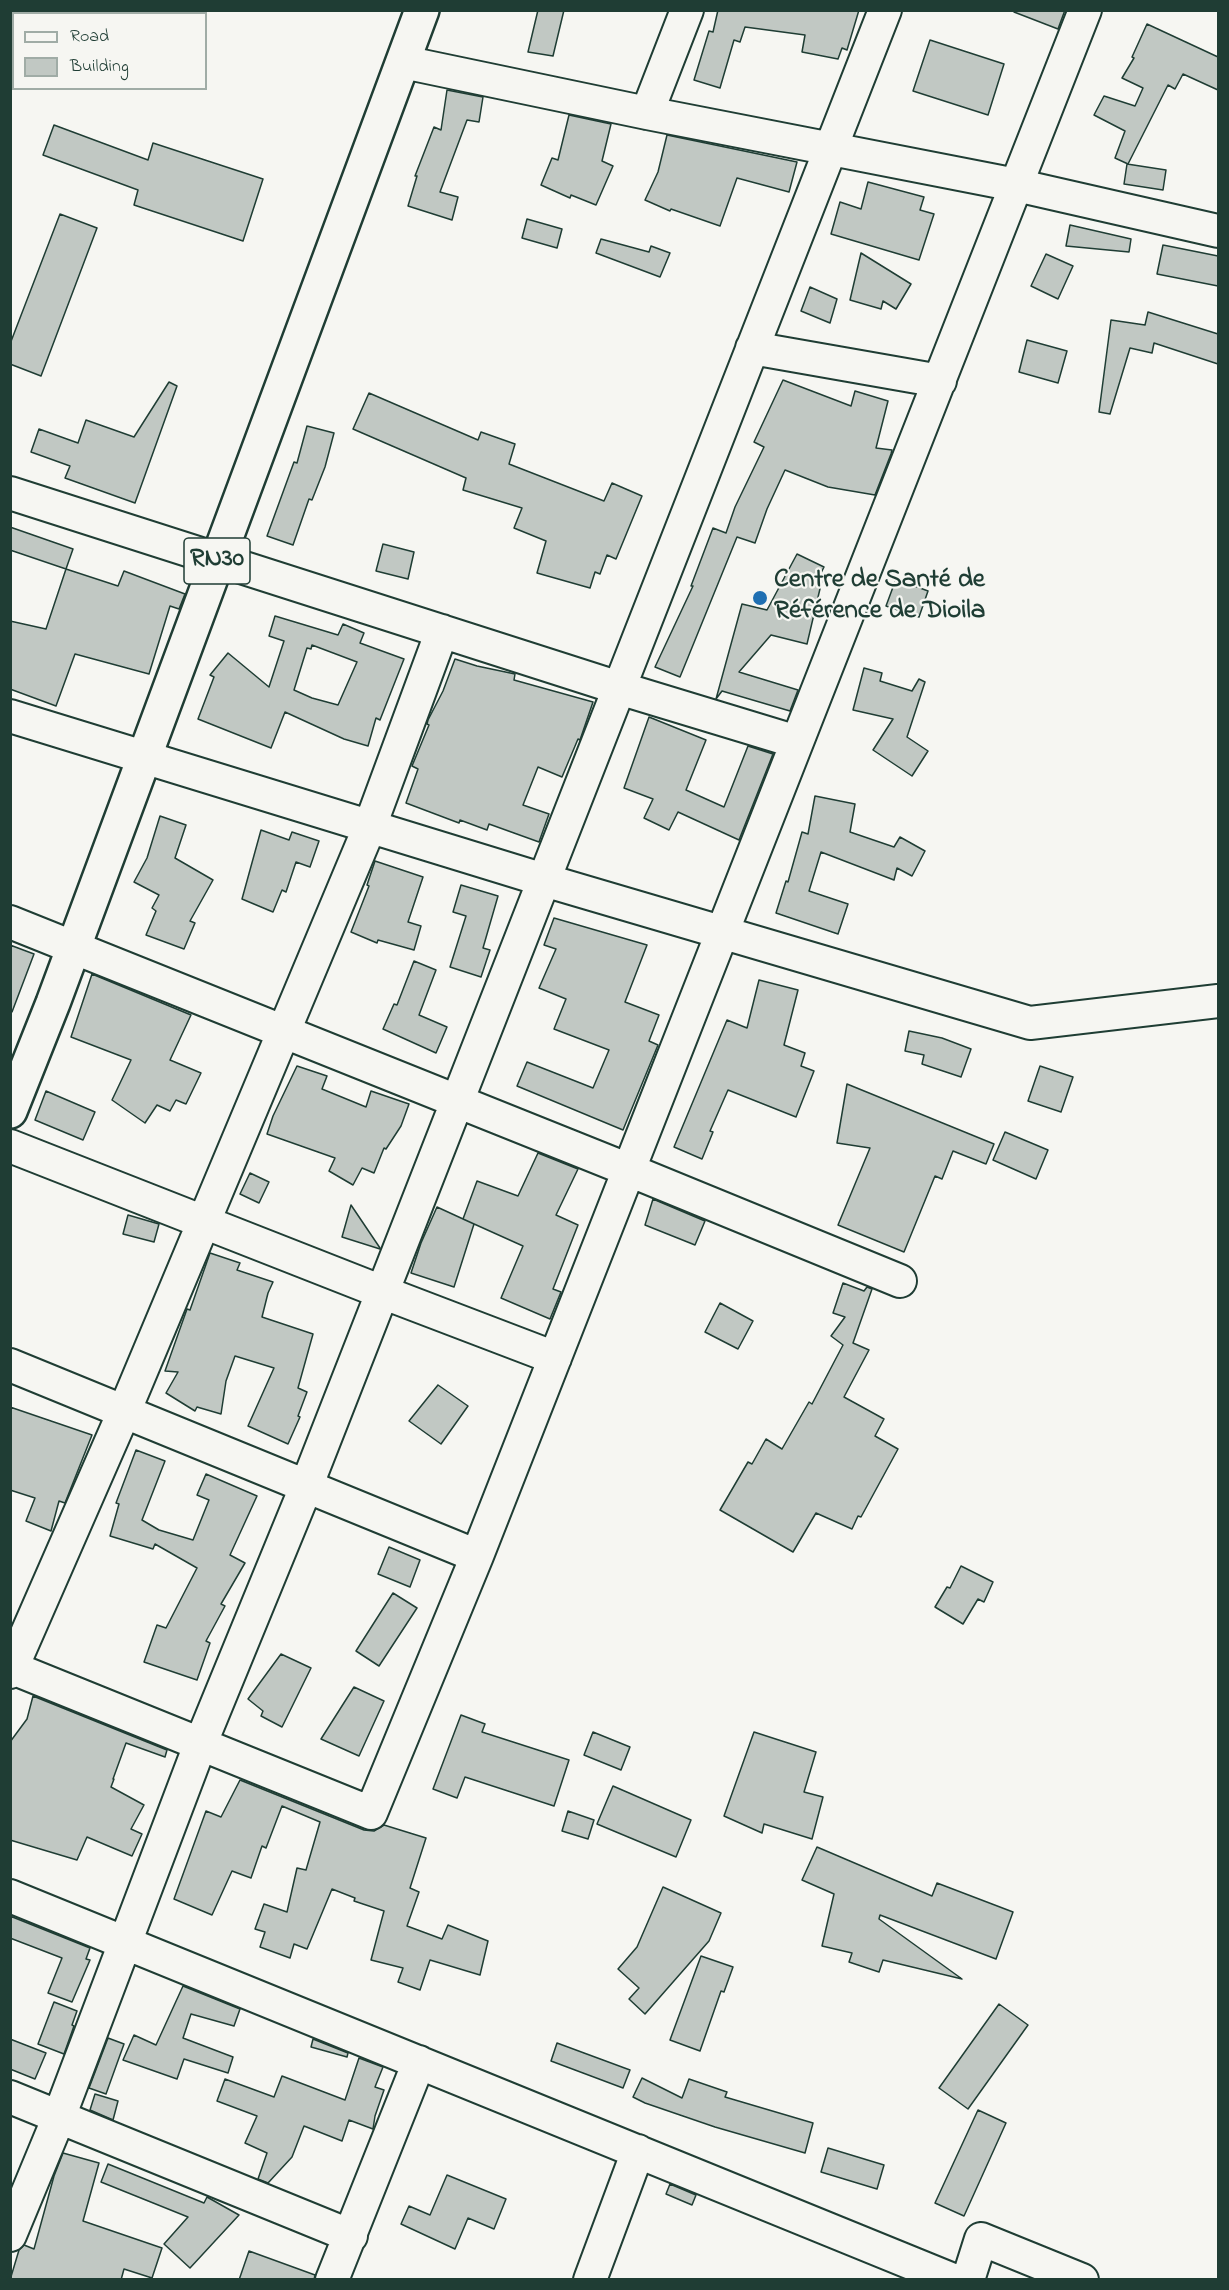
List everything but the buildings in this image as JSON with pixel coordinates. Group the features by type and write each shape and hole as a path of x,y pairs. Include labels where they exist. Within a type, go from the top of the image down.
{"main road":[{"name":"RN30","path":"10,1111 74,947 422,10"}],"street":[{"path":"647,113 687,10"},
{"path":"10,2235 59,2117 200,1745 306,1487 885,10"},
{"path":"442,631 370,826 124,1412 11,1669 371,1812 477,1556 1085,10"},
{"path":"403,62 647,113 1016,185 1218,231"},
{"path":"752,348 940,381"},
{"path":"10,493 619,688 797,742"},
{"path":"10,716 544,880 1030,1023 1218,1001"},
{"path":"10,922 900,1281"},
{"path":"10,1146 555,1358"},
{"path":"10,1365 477,1556"},
{"path":"10,1896 953,2280"},
{"path":"332,2280 419,2062"},
{"path":"10,2097 351,2236"},
{"path":"590,2280 638,2151"},
{"path":"968,2280 981,2239 1082,2280"}],"place":[{"name":"Centre de Santé de Référence de Dioila","path":"760,598"}]}
